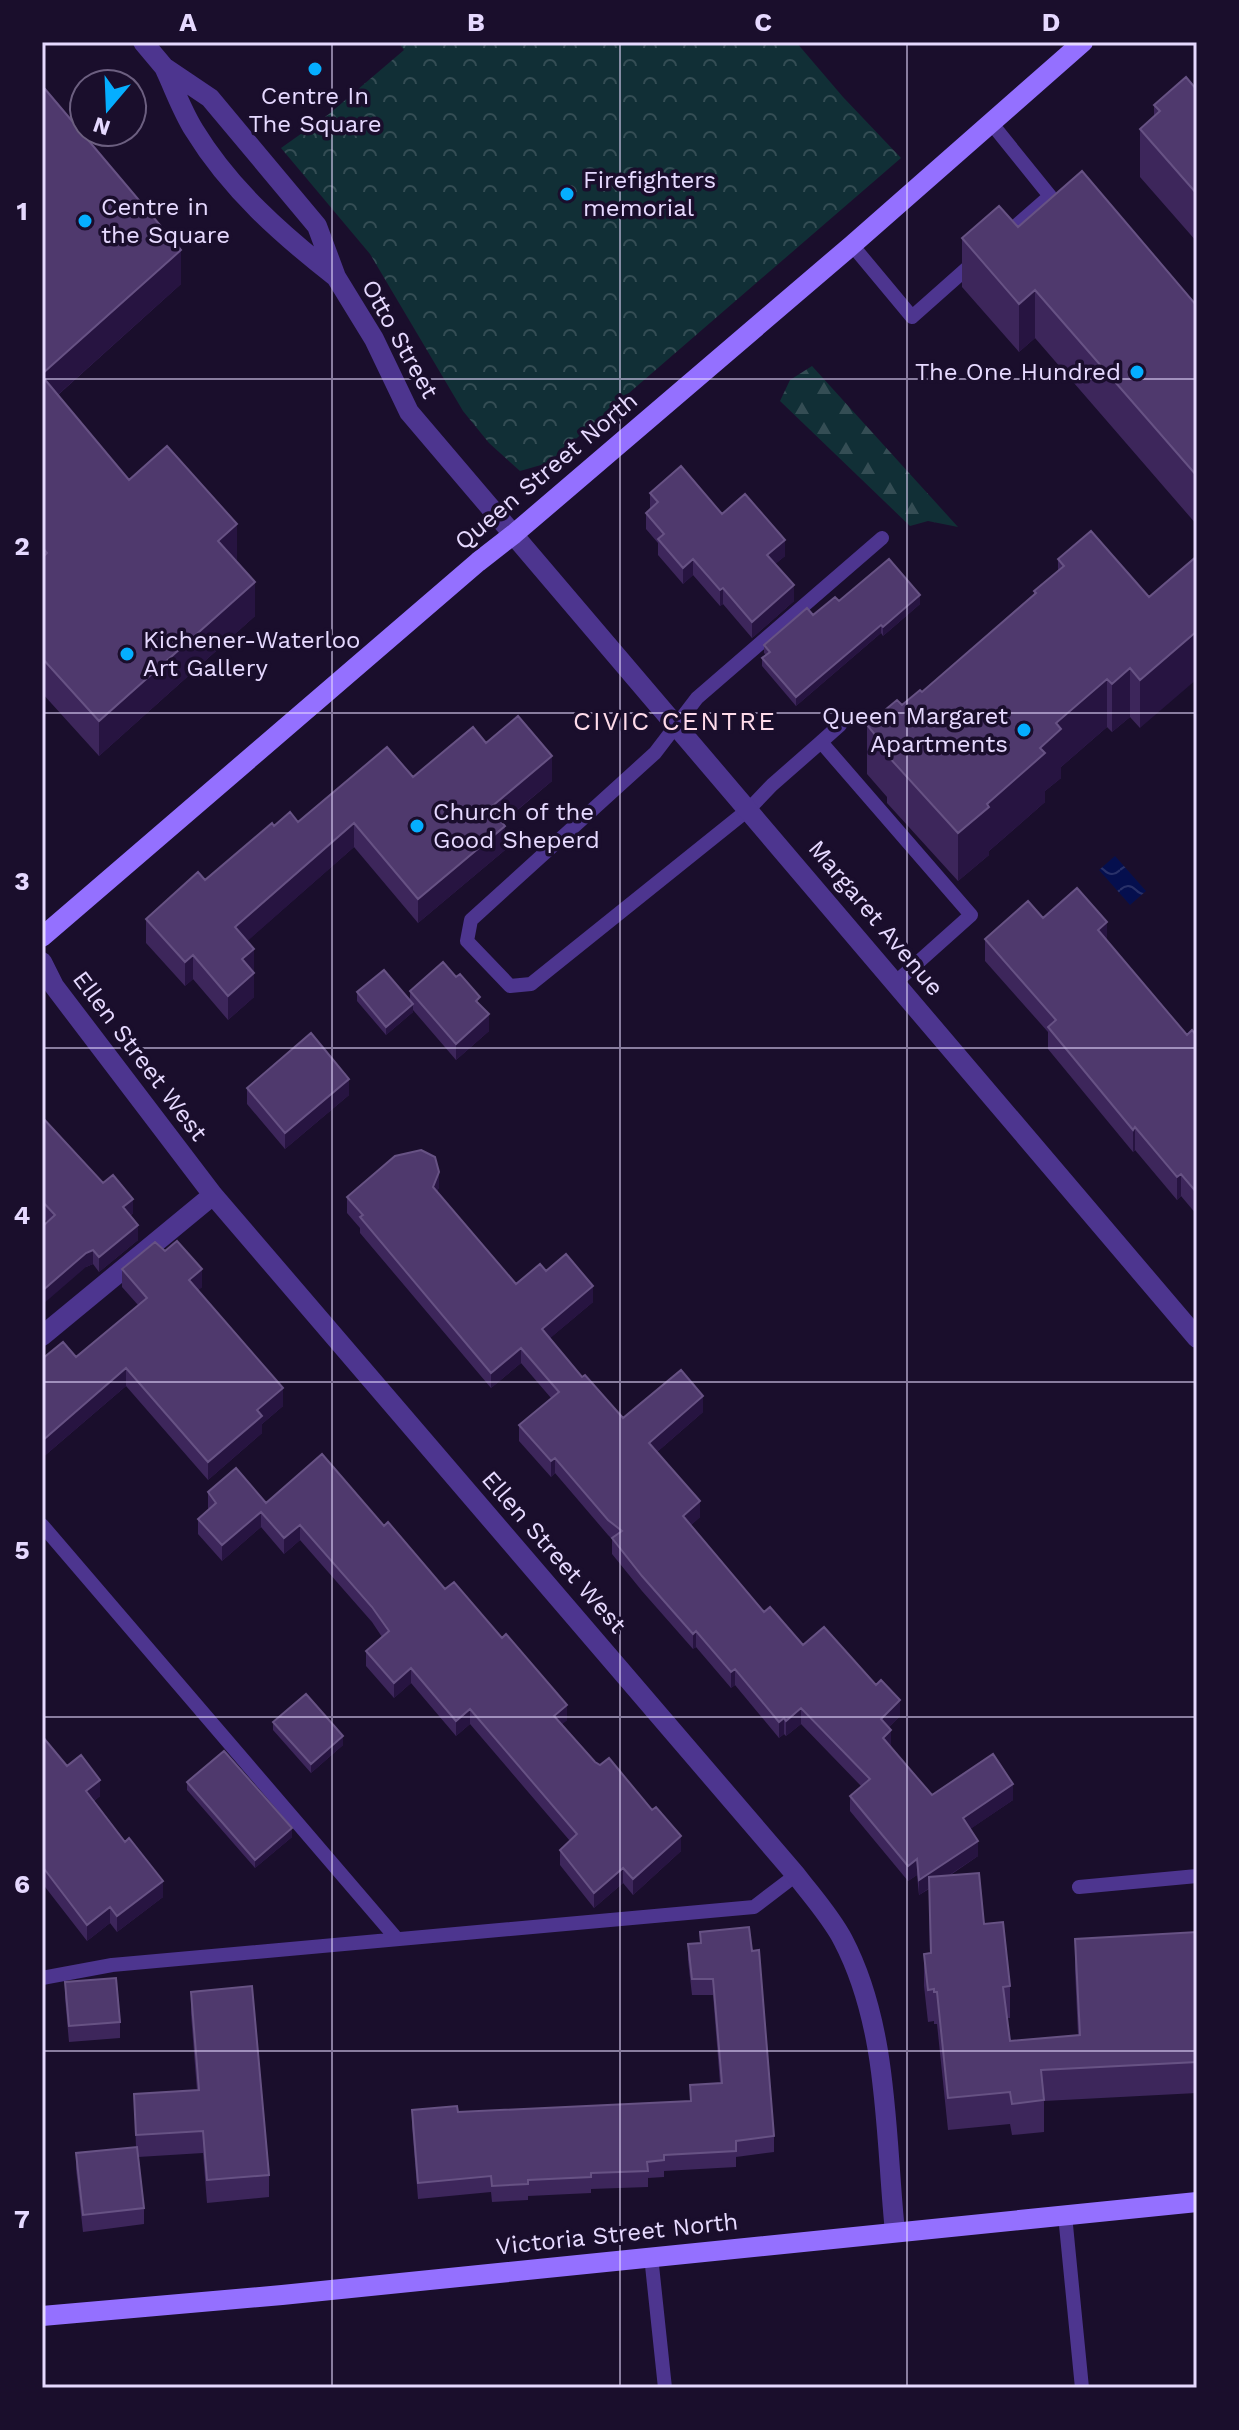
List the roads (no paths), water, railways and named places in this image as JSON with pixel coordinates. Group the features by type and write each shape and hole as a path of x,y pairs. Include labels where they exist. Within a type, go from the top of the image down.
{"street":[{"name":"Otto Street","path":"143,42 164,67 193,129 235,187 290,242 336,277"},
{"name":"Queen Street North","path":"42,937 465,572 514,534 852,245 1083,42"},
{"name":"Otto Street","path":"164,67 210,98 317,226 336,277 374,339 409,412 514,534"},
{"name":"Margaret Avenue","path":"514,534 1197,1338"},
{"name":"Ellen Street West","path":"42,962 54,986 213,1195 796,1875 842,1938 865,1994 881,2062 895,2232"},
{"path":"42,1336 213,1195"},
{"name":"Victoria Street North","path":"42,2316 282,2295 1197,2202"}],"lane":[{"path":"852,245 912,317 1050,196 992,124"},
{"path":"840,725 749,809 531,984 510,986 467,941 471,920 655,753 697,698 882,538"},
{"path":"821,742 971,915 896,982"},
{"path":"42,1525 397,1939"},
{"path":"42,1978 112,1965 754,1907 796,1875"},
{"path":"1079,1887 1197,1876"},
{"path":"1065,2215 1082,2388"},
{"path":"651,2256 665,2388"}],"water":[{"path":"1115,856 1146,891 1130,905 1099,870"}],"place":[{"name":"Centre In The Square","path":"315,69"},
{"name":"Firefighters memorial","path":"567,194"},
{"name":"Centre in the Square","path":"85,221"},
{"name":"The One Hundred","path":"1137,372"},
{"name":"Kichener-Waterloo Art Gallery","path":"127,654"},
{"name":"Queen Margaret Apartments","path":"1024,730"},
{"name":"Church of the Good Sheperd","path":"417,826"}],"district":[{"name":"CIVIC CENTRE","path":"675,721"}]}
